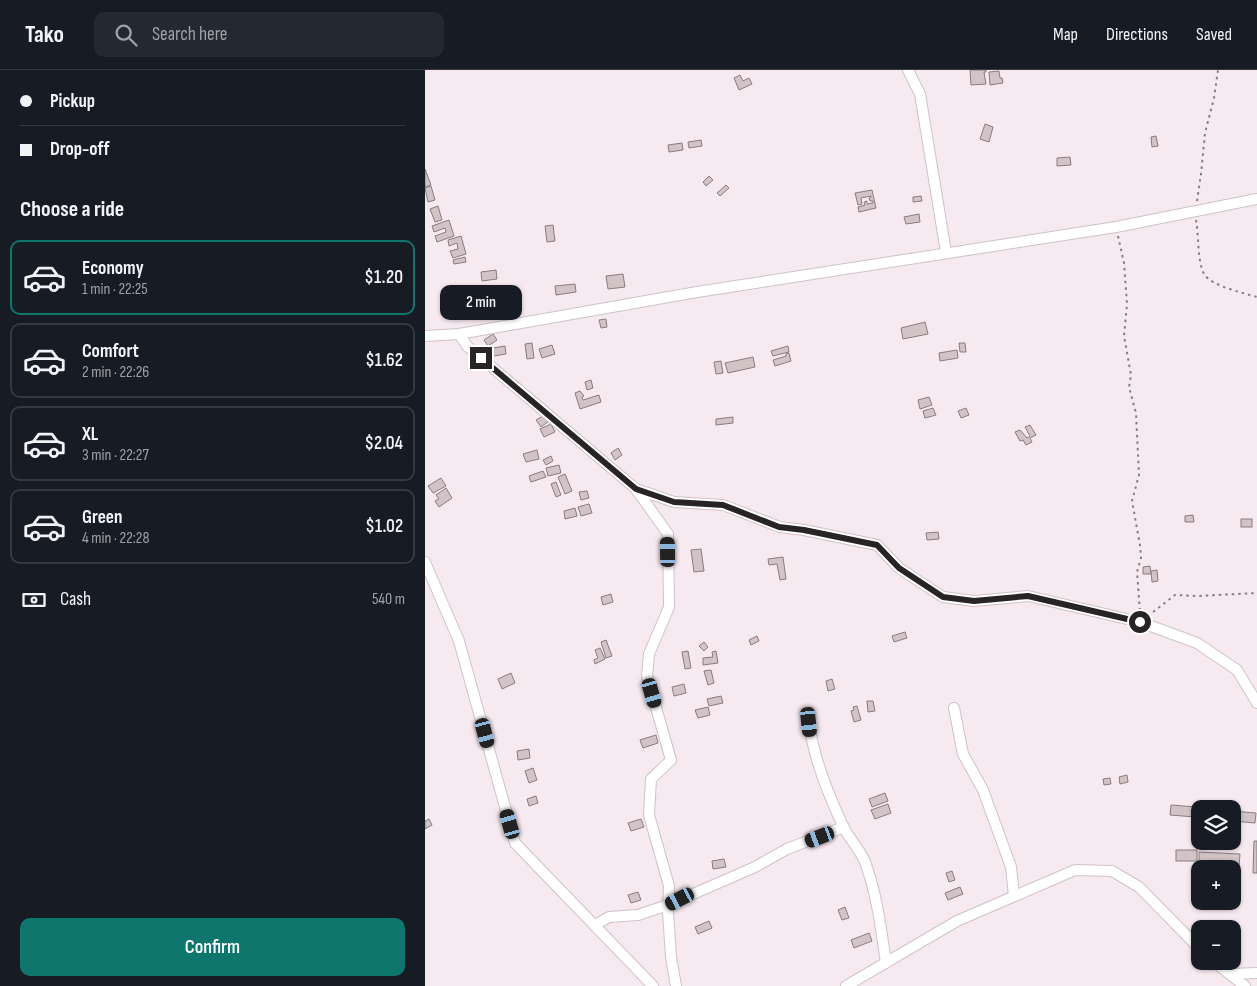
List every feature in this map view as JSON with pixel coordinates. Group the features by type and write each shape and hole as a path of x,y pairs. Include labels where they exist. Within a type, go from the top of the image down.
{"street":[{"path":"908,70 920,94 946,252"},
{"path":"425,336 459,334 697,292 1116,227 1257,199"},
{"path":"459,334 467,346 636,489 668,534 669,607 649,654 647,676 671,760 651,779 649,815 669,886 671,957 676,986"},
{"path":"636,489 674,502 723,505 779,527 804,530 877,545 899,568 943,597 974,601 1028,596 1140,622 1197,643 1237,670 1257,703"},
{"path":"425,562 459,641 515,843 653,986"},
{"path":"954,708 963,754 983,790 1011,867 1014,896"},
{"path":"809,722 811,741 819,764 844,827 864,861 878,910 886,963"},
{"path":"595,925 609,917 638,915 669,905 755,867 787,849 844,827"},
{"path":"846,986 957,921 1075,870 1112,871 1139,887 1191,940"},
{"path":"1225,970 1245,986"},
{"path":"1231,974 1257,973"}],"path":[{"path":"1218,70 1205,133 1195,212 1201,265 1205,276 1218,285 1257,297"},
{"path":"1116,227 1124,263 1127,304 1125,336 1131,375 1129,387 1136,413 1139,475 1132,501 1141,558 1137,572 1140,622"},
{"path":"1140,622 1175,595 1197,596 1257,593"}],"building":[{"path":"970,70 986,70 984,72 986,84 971,85"},
{"path":"999,71 1003,83 990,85 989,72"},
{"path":"740,75 743,81 749,78 752,84 739,90 734,78"},
{"path":"985,124 993,127 989,142 980,139"},
{"path":"1156,136 1158,146 1152,147 1151,137"},
{"path":"701,140 702,146 689,148 688,142"},
{"path":"682,143 683,150 669,152 668,145"},
{"path":"1070,157 1071,165 1057,166 1057,158"},
{"path":"425,169 431,185 425,187"},
{"path":"709,176 713,180 706,186 703,182"},
{"path":"726,185 729,188 720,196 717,193"},
{"path":"431,186 435,200 428,202 425,188"},
{"path":"872,190 876,208 859,212 858,207 865,205 864,202 867,201 867,204 873,203 873,201 870,201 869,198 871,196 861,198 862,204 858,205 855,193"},
{"path":"921,196 922,201 913,202 913,197"},
{"path":"438,206 442,220 435,222 430,209"},
{"path":"919,214 920,222 906,224 904,217"},
{"path":"449,220 454,236 437,242 435,236 446,232 445,228 434,232 432,226"},
{"path":"553,225 555,241 547,242 545,226"},
{"path":"461,236 466,254 453,258 450,251 458,249 457,243 449,246 448,240"},
{"path":"465,257 466,262 454,264 453,260"},
{"path":"496,270 497,279 482,281 481,272"},
{"path":"623,274 625,287 608,289 606,276"},
{"path":"575,284 576,292 556,295 555,286"},
{"path":"494,294 496,310 478,313 475,297"},
{"path":"606,319 607,327 601,328 599,320"},
{"path":"925,322 928,334 903,339 901,328"},
{"path":"493,334 497,340 488,346 484,340"},
{"path":"532,343 534,358 527,359 525,344"},
{"path":"959,343 965,343 966,352 960,352"},
{"path":"552,345 555,354 542,358 539,349"},
{"path":"505,346 506,354 488,357 487,349"},
{"path":"788,346 789,352 773,356 771,351"},
{"path":"957,350 958,358 940,361 939,353"},
{"path":"789,353 791,361 775,366 773,360 786,356"},
{"path":"753,357 755,367 728,373 725,363"},
{"path":"721,361 723,373 716,374 714,362"},
{"path":"591,380 593,388 587,390 585,382"},
{"path":"580,391 584,396 582,397 583,400 599,395 601,402 580,409 575,393"},
{"path":"929,397 932,405 920,409 918,400"},
{"path":"933,408 936,415 925,418 923,411"},
{"path":"966,408 969,415 961,418 958,411"},
{"path":"545,415 549,421 541,427 536,420"},
{"path":"733,417 733,423 716,425 716,419"},
{"path":"551,424 555,432 544,437 540,429"},
{"path":"1030,425 1036,435 1030,438 1032,442 1026,445 1023,440 1020,441 1015,432 1020,430 1027,438 1030,436 1025,427"},
{"path":"618,448 622,455 615,460 611,453"},
{"path":"537,450 539,459 526,462 523,454"},
{"path":"551,456 553,461 546,465 543,460"},
{"path":"559,465 561,473 548,476 546,468"},
{"path":"543,471 546,477 531,482 529,476"},
{"path":"565,474 572,491 565,494 558,477"},
{"path":"441,478 446,486 433,493 428,486"},
{"path":"556,482 561,495 556,497 551,484"},
{"path":"446,488 452,498 439,507 435,501 439,499 436,495"},
{"path":"587,491 589,498 581,500 579,492"},
{"path":"589,504 592,513 581,516 578,507"},
{"path":"575,508 577,516 565,519 564,511"},
{"path":"1193,515 1194,522 1185,522 1185,516"},
{"path":"1241,519 1252,519 1252,527 1241,527"},
{"path":"938,532 939,539 927,540 926,533"},
{"path":"701,549 704,571 694,572 691,550"},
{"path":"783,557 786,579 780,580 777,564 769,565 768,559"},
{"path":"1150,566 1151,574 1143,574 1143,567"},
{"path":"1157,570 1158,581 1152,582 1151,571"},
{"path":"611,594 613,602 603,605 601,597"},
{"path":"905,632 907,638 894,642 892,636"},
{"path":"757,636 759,641 751,645 749,640"},
{"path":"606,640 612,656 606,658 601,642"},
{"path":"704,642 708,647 704,651 699,646"},
{"path":"600,648 605,659 595,664 594,660 598,658 595,650"},
{"path":"688,651 691,668 685,669 682,652"},
{"path":"716,651 718,663 703,665 703,658 713,657 712,652"},
{"path":"711,670 714,683 708,685 704,671"},
{"path":"511,673 515,683 502,689 498,679"},
{"path":"832,679 835,689 828,691 826,681"},
{"path":"684,684 686,693 674,696 672,687"},
{"path":"721,696 723,703 709,706 707,699"},
{"path":"867,701 873,701 875,711 868,712"},
{"path":"857,706 861,720 854,722 851,711 854,710 853,707"},
{"path":"708,707 710,715 698,718 695,710"},
{"path":"656,735 658,743 643,748 640,740"},
{"path":"529,749 530,758 518,760 517,751"},
{"path":"533,768 537,780 529,783 525,771"},
{"path":"1127,775 1128,782 1120,784 1119,777"},
{"path":"1110,778 1111,784 1104,785 1103,779"},
{"path":"885,793 888,801 872,807 869,799"},
{"path":"536,796 538,803 529,806 527,799"},
{"path":"888,804 891,813 875,819 871,810"},
{"path":"1171,805 1191,807 1191,817 1170,815"},
{"path":"1241,812 1256,813 1255,823 1241,822"},
{"path":"429,819 432,825 425,829 425,821"},
{"path":"641,819 644,827 631,831 628,823"},
{"path":"1254,841 1257,841 1257,873 1253,873"},
{"path":"1176,850 1197,850 1197,860 1176,861"},
{"path":"1199,852 1240,854 1240,860 1199,860"},
{"path":"724,859 726,867 713,869 712,861"},
{"path":"952,871 955,880 949,882 946,873"},
{"path":"960,887 963,894 948,900 945,893"},
{"path":"638,892 641,900 631,903 628,895"},
{"path":"845,907 849,918 842,920 838,910"},
{"path":"709,921 712,928 698,934 695,927"},
{"path":"869,933 872,941 854,948 851,940"}],"route":[{"path":"481,358 636,489 674,502 723,505 779,527 804,530 877,545 899,568 943,597 974,601 1028,596 1140,622"}]}
